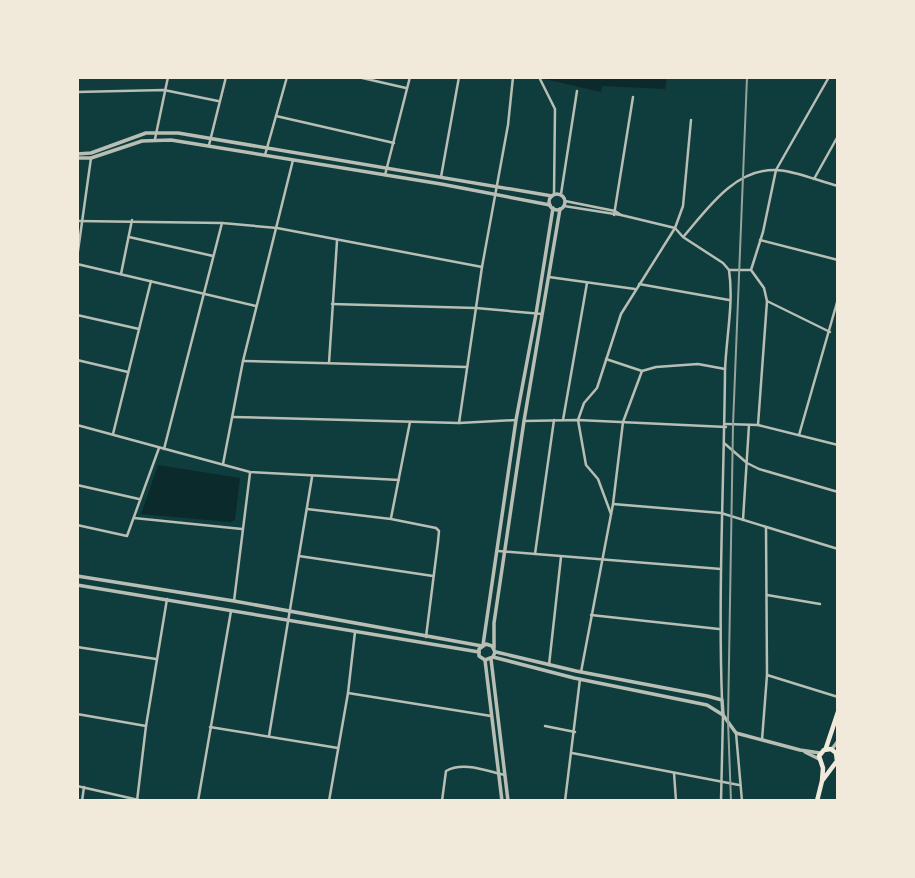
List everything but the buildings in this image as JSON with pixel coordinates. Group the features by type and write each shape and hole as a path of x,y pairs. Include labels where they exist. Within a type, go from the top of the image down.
{"main road":[{"path":"817,801 822,781 837,761 832,750 837,716"},
{"path":"822,781 820,752 832,750"},
{"path":"820,762 831,767"}],"street":[{"path":"155,139 167,77"},
{"path":"209,145 226,77"},
{"path":"265,155 286,77"},
{"path":"358,77 407,88"},
{"path":"385,176 410,77"},
{"path":"441,177 459,77"},
{"path":"459,423 513,77"},
{"path":"751,270 776,170 829,77"},
{"path":"479,652 483,645 499,551 516,420 536,314 553,195 555,109 540,79"},
{"path":"77,92 163,90 218,102"},
{"path":"508,801 493,654 494,623 524,421 563,205 561,194 577,91"},
{"path":"614,213 633,97"},
{"path":"276,116 394,143"},
{"path":"611,514 598,479 586,465 578,420 584,403 597,388 621,314 676,228 683,206 691,120"},
{"path":"91,156 137,136 155,132 211,137 497,188 561,194"},
{"path":"814,180 838,136"},
{"path":"77,156 91,156 155,139 209,145 496,194 551,206 563,205 614,213 676,228 683,237 723,263 729,270 730,279 721,513 721,801"},
{"path":"77,258 91,156"},
{"path":"222,465 243,361 293,160"},
{"path":"683,237 706,210 743,176 754,172 776,170 838,186"},
{"path":"121,274 132,220"},
{"path":"77,221 222,223 277,228 482,267"},
{"path":"164,449 222,223"},
{"path":"129,237 213,257"},
{"path":"759,240 838,260"},
{"path":"329,364 337,241"},
{"path":"77,264 256,306"},
{"path":"729,270 751,270"},
{"path":"751,270 764,288 768,301 758,425"},
{"path":"550,277 635,289"},
{"path":"113,435 151,281"},
{"path":"563,420 587,283"},
{"path":"639,284 729,300"},
{"path":"799,435 838,299"},
{"path":"768,301 830,332"},
{"path":"332,304 475,308 544,314"},
{"path":"77,315 139,329"},
{"path":"606,359 642,371 656,367 698,364 725,369"},
{"path":"77,360 128,372"},
{"path":"243,361 467,367"},
{"path":"581,672 613,504 623,422 642,371"},
{"path":"233,417 459,423 578,420 758,425 838,445"},
{"path":"535,554 554,421"},
{"path":"391,519 410,422"},
{"path":"77,425 250,472 399,480"},
{"path":"743,521 749,425"},
{"path":"724,443 747,463 838,492"},
{"path":"77,525 127,536 159,448"},
{"path":"234,601 250,472"},
{"path":"269,736 288,611 313,476"},
{"path":"77,485 139,499"},
{"path":"613,504 721,513 838,549"},
{"path":"307,509 391,519 433,526 439,531 426,637"},
{"path":"133,518 242,529"},
{"path":"762,740 767,675 766,528"},
{"path":"499,551 721,569"},
{"path":"299,556 433,576"},
{"path":"549,665 561,556"},
{"path":"77,576 234,601 426,637 489,645 493,654"},
{"path":"77,585 479,652 485,660 502,801"},
{"path":"766,595 820,604"},
{"path":"137,801 146,726 167,599"},
{"path":"198,801 231,609"},
{"path":"591,615 719,629"},
{"path":"329,801 348,692 355,632"},
{"path":"77,646 156,659"},
{"path":"493,654 580,679 707,705 723,715 736,733 742,801"},
{"path":"485,660 493,654 722,700"},
{"path":"767,675 838,697"},
{"path":"565,801 580,679"},
{"path":"348,692 491,716"},
{"path":"77,714 146,726"},
{"path":"545,726 575,732"},
{"path":"210,727 338,748"},
{"path":"736,733 800,750 820,752"},
{"path":"832,750 838,741"},
{"path":"800,750 820,762"},
{"path":"572,753 739,785"},
{"path":"442,801 446,771 452,768 468,767 505,775"},
{"path":"674,774 676,801"},
{"path":"77,786 143,801"},
{"path":"82,801 84,787"}],"water":[{"path":"536,77 667,77 665,89 602,86 601,92"},
{"path":"158,465 240,478 235,520 230,522 141,514"}],"railway":[{"path":"731,801 728,721 733,425 747,77"}]}
